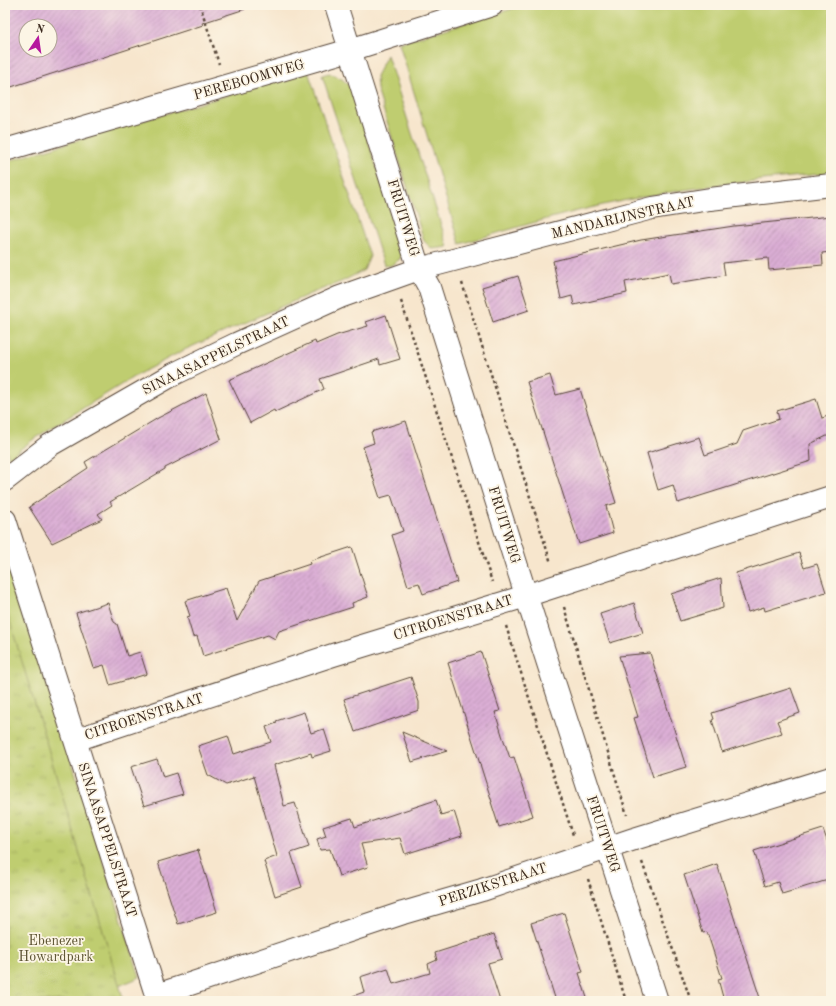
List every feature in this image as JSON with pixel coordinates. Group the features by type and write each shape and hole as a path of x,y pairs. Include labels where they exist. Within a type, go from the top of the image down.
{"street":[{"name":"FRUITWEG","path":"336,5 419,269 432,295 526,595 657,1001"},
{"name":"PEREBOOMWEG","path":"5,150 350,50 492,5"},
{"name":"MANDARIJNSTRAAT","path":"419,269 652,208 710,199 831,185"},
{"name":"SINAASAPPELSTRAAT","path":"5,480 50,445 174,374 340,297 419,269"},
{"name":"CITROENSTRAAT","path":"75,740 333,655 499,604 831,496"},
{"name":"SINAASAPPELSTRAAT","path":"5,520 158,998"},
{"name":"PERZIKSTRAAT","path":"158,998 403,913 482,890 608,847 831,778"}],"path":[{"path":"200,5 227,86"},
{"path":"454,260 558,585 634,839 691,1001"},
{"path":"386,280 401,300 626,1001"}],"green space":[{"path":"525,5 831,5 831,173 729,184 652,195 606,204 460,244 399,43"},
{"path":"387,55 448,247 432,249 424,241 377,89 376,76"},
{"path":"308,71 370,256 364,270 343,281 312,293 184,350 135,376 35,438 9,458 5,446 5,162"},
{"path":"329,73 342,79 352,88 402,250 400,259 390,266 384,265 322,75"},
{"path":"5,551 140,977 114,988 5,662"},
{"name":"Ebenezer Howardpark","path":"5,605 124,1001 5,1001"}],"building":[{"path":"5,5 244,5 245,9 202,23 203,25 5,89"},
{"path":"831,216 831,252 822,253 823,265 769,270 768,258 723,263 725,275 671,284 669,273 625,282 627,293 574,305 572,296 561,299 553,261 641,240 734,226"},
{"path":"518,276 529,310 493,322 482,287"},
{"path":"386,315 400,359 380,365 379,359 320,379 324,389 275,412 274,410 250,423 229,380 315,341 316,344 337,335 368,326 366,322"},
{"path":"550,375 556,395 580,389 616,503 606,506 613,533 579,544 527,382"},
{"path":"206,393 221,439 165,468 110,502 112,505 98,514 102,519 52,543 29,507 88,468 85,462 158,418"},
{"path":"816,399 822,418 831,415 831,434 810,444 811,461 678,503 673,485 658,490 647,453 699,437 705,455 737,444 743,431 779,419 777,411"},
{"path":"406,421 457,582 423,594 419,583 408,586 392,535 403,531 391,495 380,498 363,447 374,443 371,432"},
{"path":"352,547 368,597 352,603 353,607 279,631 275,639 268,635 203,656 197,636 193,637 187,617 190,616 185,601 226,588 237,621 259,581 310,564 309,561"},
{"path":"799,553 804,568 817,564 826,592 765,611 764,607 748,612 736,573"},
{"path":"721,578 723,608 680,621 671,594"},
{"path":"108,603 114,622 117,624 127,656 140,652 147,674 110,685 104,665 94,668 76,613"},
{"path":"634,603 643,633 610,643 600,614"},
{"path":"481,652 500,711 495,712 502,735 510,758 514,757 533,816 499,827 448,663"},
{"path":"650,653 686,767 653,777 634,718 638,717 619,656"},
{"path":"411,677 419,702 419,710 355,732 344,699"},
{"path":"791,688 800,713 777,721 782,733 722,752 712,720 714,719 712,713"},
{"path":"304,712 311,733 324,729 331,751 312,757 311,753 274,765 284,806 295,803 309,847 291,853 302,887 275,896 264,861 277,856 254,776 226,785 208,775 198,746 228,736 234,754 271,742 266,727 277,723 276,721"},
{"path":"402,732 447,751 412,762"},
{"path":"157,759 163,777 176,773 183,794 144,806 131,767"},
{"path":"436,800 441,815 454,811 462,836 405,854 400,838 361,844 368,867 339,876 330,849 320,850 317,839 326,836 323,827 352,818 355,827"},
{"path":"823,829 831,852 831,879 782,894 778,882 765,886 754,851"},
{"path":"198,850 217,912 178,924 158,862"},
{"path":"717,864 761,1001 724,1001 718,979 722,978 707,932 703,933 684,875"},
{"path":"564,913 583,972 579,973 588,1001 556,1001 531,923"},
{"path":"494,934 502,959 488,963 500,1001 354,1001 353,996 364,992 360,977 388,968 393,984 430,973 428,964 437,960 435,953"}]}
